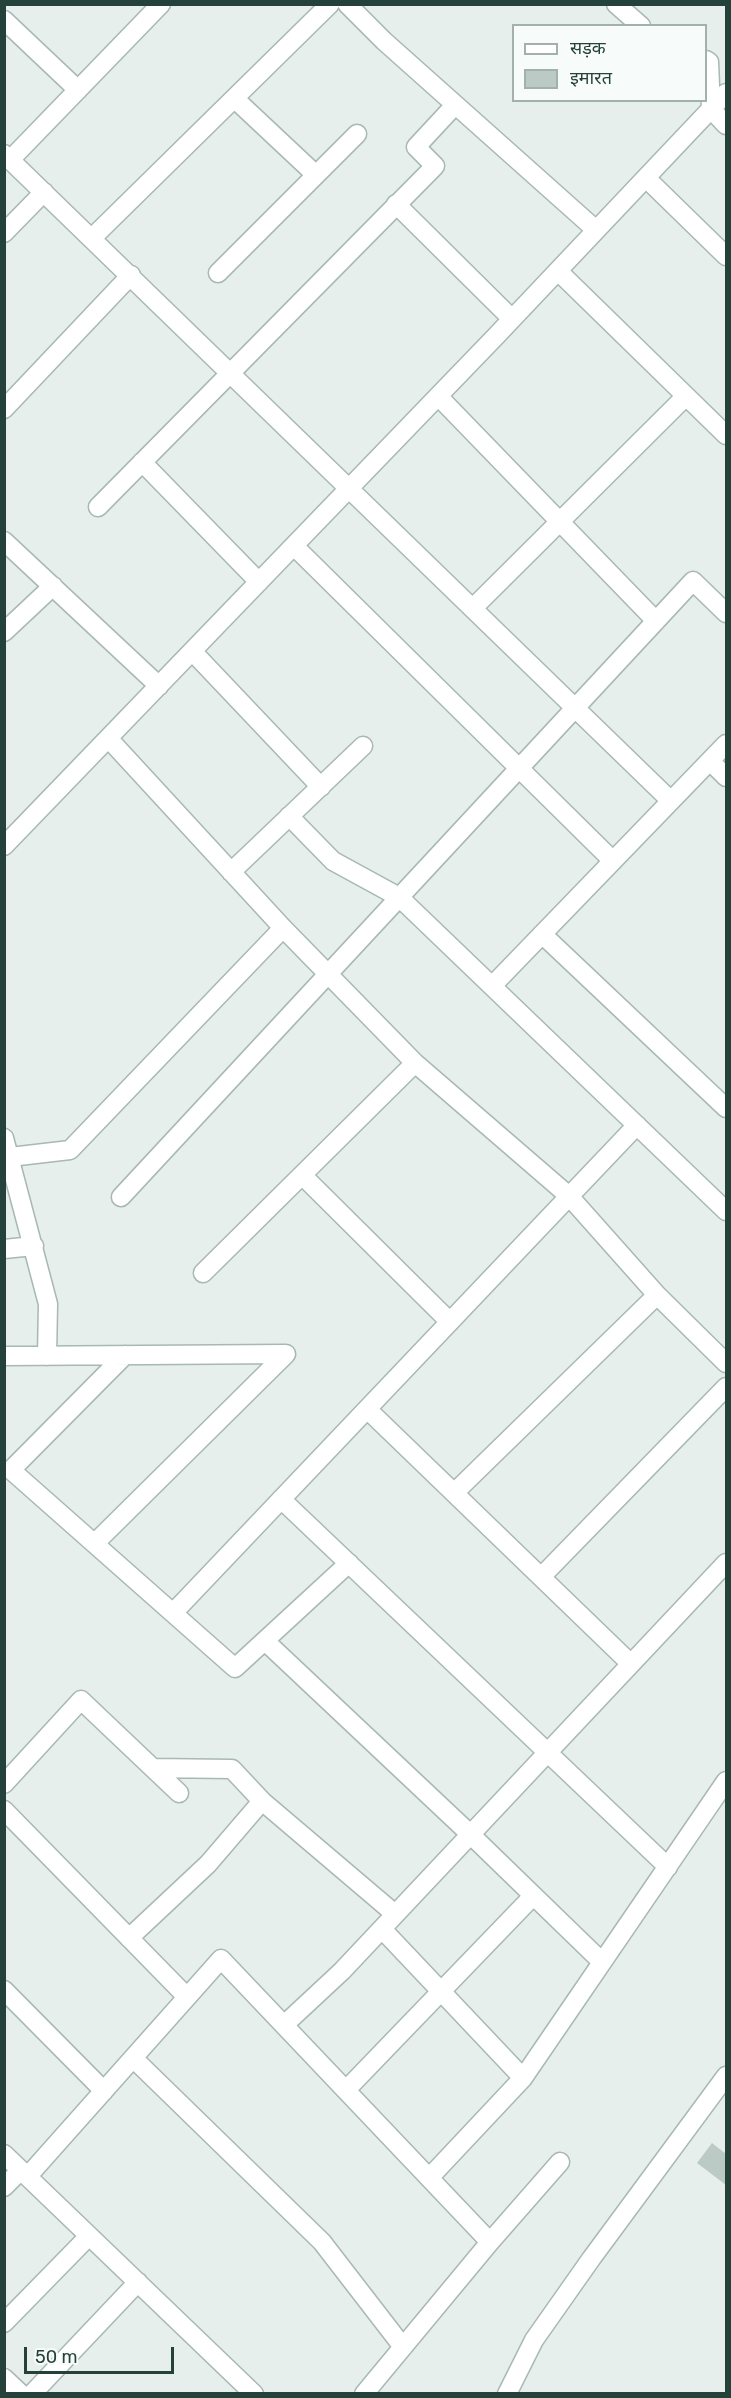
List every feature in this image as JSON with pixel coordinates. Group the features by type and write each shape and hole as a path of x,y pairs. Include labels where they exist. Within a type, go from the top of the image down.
{"street":[{"path":"161,4 78,90 7,157 671,801"},
{"path":"92,238 330,4"},
{"path":"347,4 455,105 596,230"},
{"path":"616,4 638,24"},
{"path":"4,21 78,90"},
{"path":"707,61 709,62 711,109 726,125"},
{"path":"4,846 512,319 726,93"},
{"path":"235,99 316,175"},
{"path":"98,507 435,165 416,147 455,105"},
{"path":"218,273 357,134"},
{"path":"646,178 726,256"},
{"path":"4,232 44,192"},
{"path":"396,204 512,319"},
{"path":"558,271 726,435"},
{"path":"4,409 131,275"},
{"path":"438,396 656,621"},
{"path":"473,608 686,396"},
{"path":"142,462 259,582"},
{"path":"4,541 159,686"},
{"path":"294,546 614,861"},
{"path":"121,1197 693,581 726,613"},
{"path":"4,632 53,586"},
{"path":"192,651 321,787"},
{"path":"108,738 283,928 415,1063 569,1196 657,1294 726,1363"},
{"path":"492,986 726,744"},
{"path":"231,872 363,747"},
{"path":"710,761 726,777"},
{"path":"289,816 333,861 399,897 726,1211"},
{"path":"10,1157 70,1150 283,928"},
{"path":"542,934 726,1108"},
{"path":"203,1273 415,1063"},
{"path":"173,1613 637,1125"},
{"path":"4,1137 48,1304 47,1356"},
{"path":"302,1175 450,1322"},
{"path":"4,1249 34,1246"},
{"path":"454,1493 657,1294"},
{"path":"4,1356 286,1354 95,1543"},
{"path":"125,1355 11,1470 235,1668 349,1563"},
{"path":"541,1577 726,1387"},
{"path":"367,1409 631,1664"},
{"path":"281,1499 668,1866"},
{"path":"284,2025 342,1971 726,1563"},
{"path":"265,1641 602,1962"},
{"path":"4,1784 81,1700 179,1793"},
{"path":"153,1768 232,1769 262,1801 395,1914"},
{"path":"429,2178 523,2078 726,1781"},
{"path":"129,1938 208,1864 262,1801"},
{"path":"4,1810 187,1997"},
{"path":"346,2090 533,1896"},
{"path":"382,1929 523,2078"},
{"path":"4,2187 24,2173 104,2091 221,1959 490,2242"},
{"path":"4,1990 104,2091"},
{"path":"133,2058 322,2241 403,2347"},
{"path":"507,2394 534,2340 726,2076"},
{"path":"4,2154 254,2394"},
{"path":"364,2394 490,2242 560,2162"},
{"path":"4,2323 89,2236"},
{"path":"32,2394 138,2282"},
{"path":"4,2378 21,2394"}],"building":[{"path":"712,2143 726,2154 726,2185 697,2163"}]}
